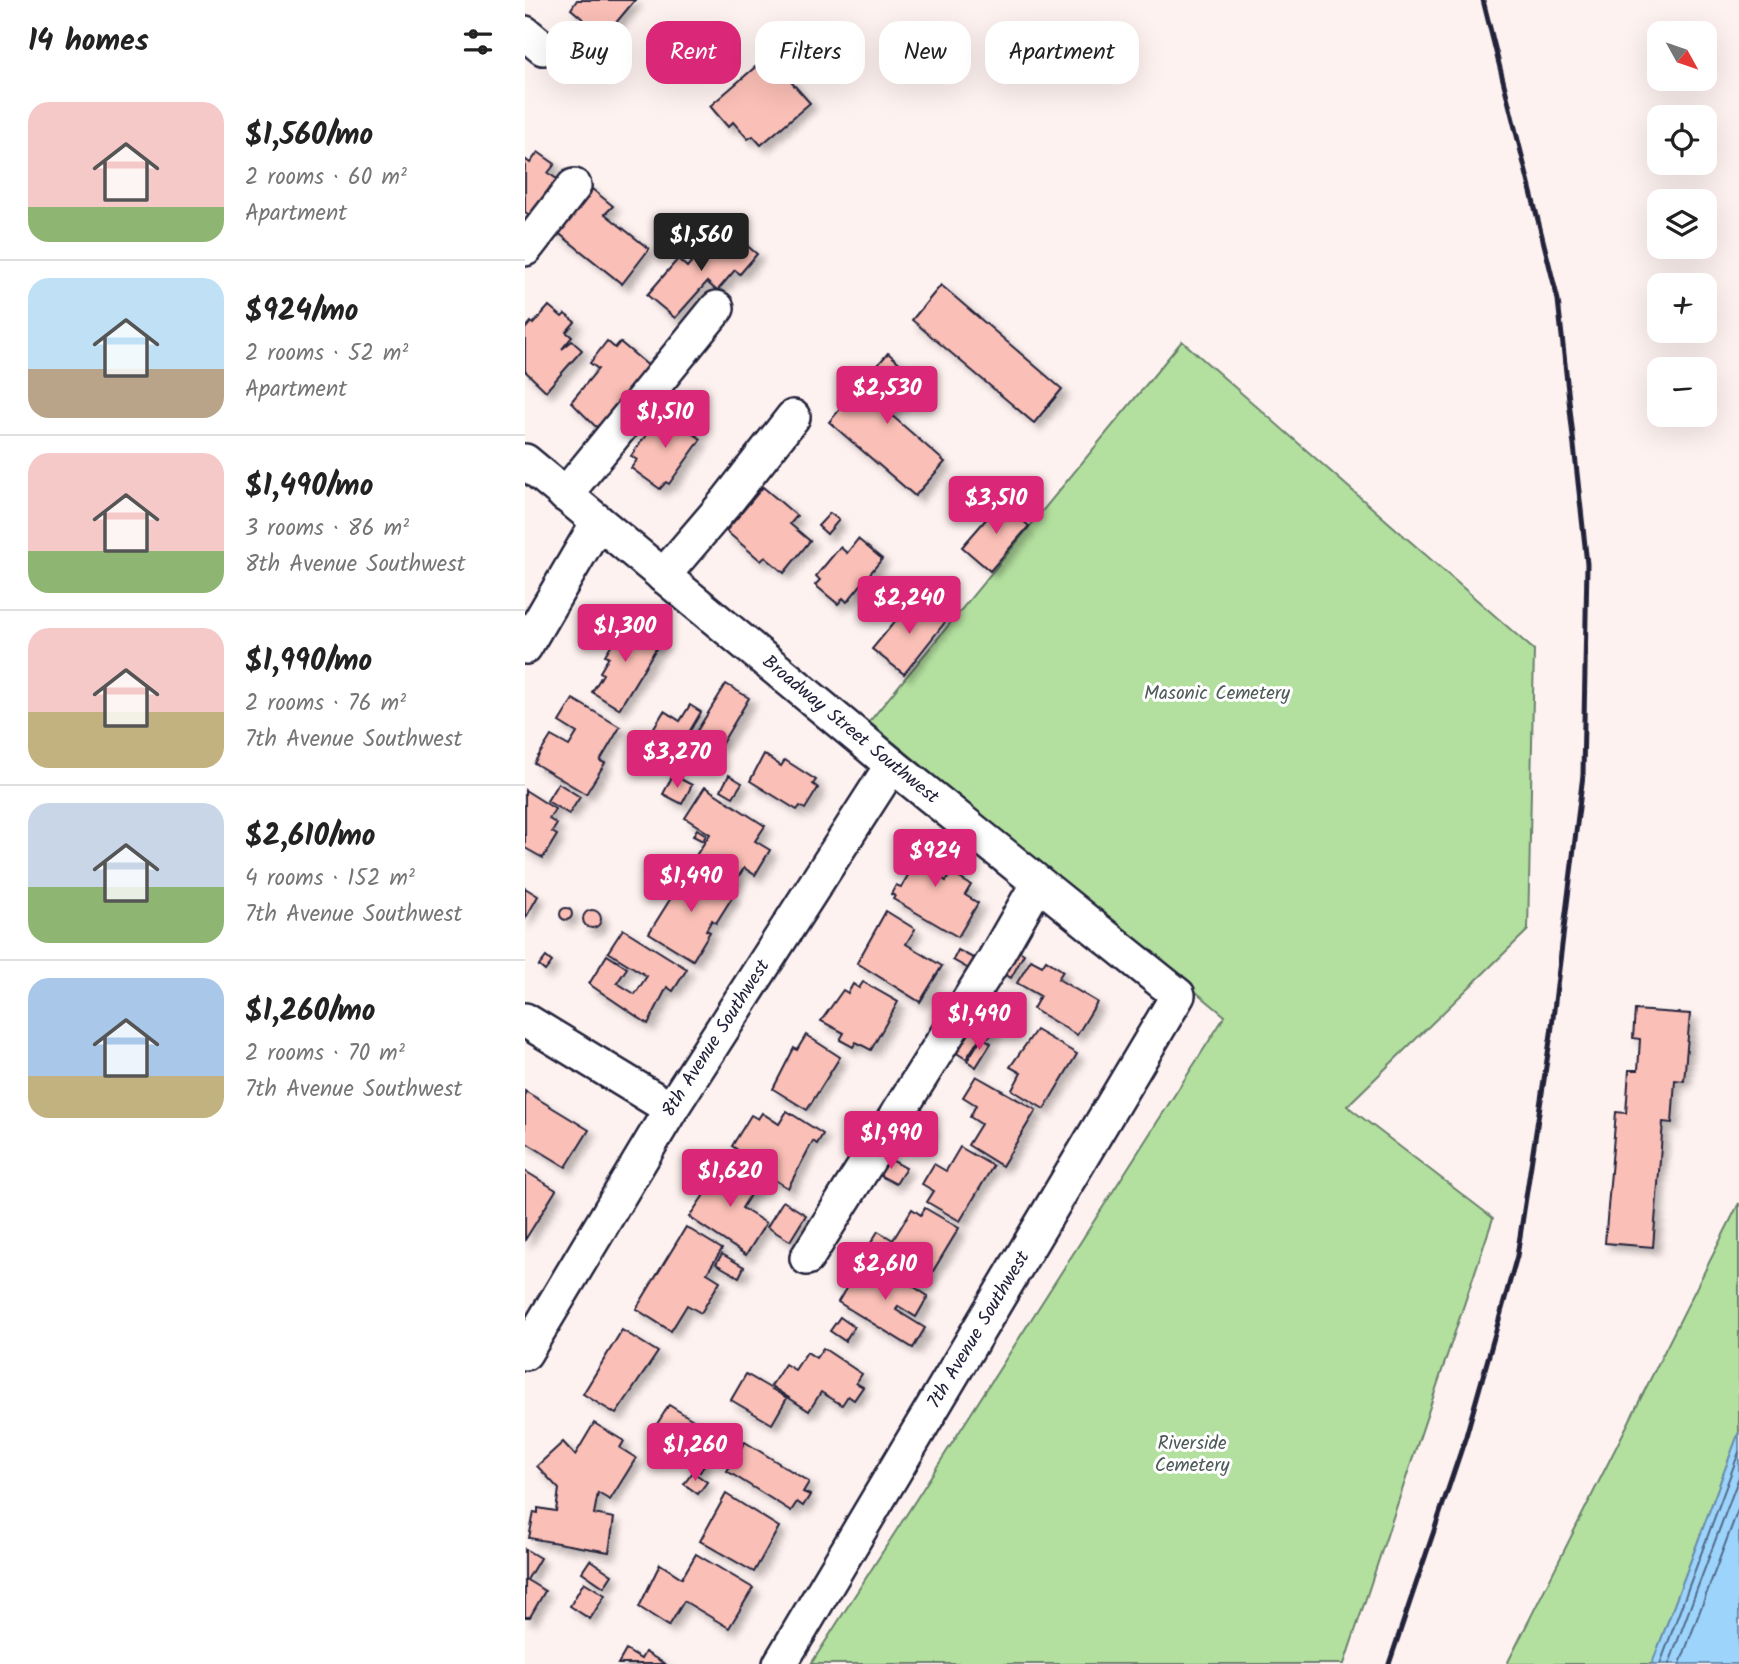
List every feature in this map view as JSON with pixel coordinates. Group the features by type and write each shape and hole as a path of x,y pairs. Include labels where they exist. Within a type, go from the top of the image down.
{"street":[{"path":"525,249 574,186"},
{"path":"565,495 717,309"},
{"path":"663,576 729,500 793,417"},
{"name":"Broadway Street Southwest","path":"525,461 892,765 1178,995"},
{"path":"525,647 598,522"},
{"name":"8th Avenue Southwest","path":"525,1353 671,1109 892,765"},
{"path":"807,1258 994,960 1038,883"},
{"name":"7th Avenue Southwest","path":"780,1664 1178,995"},
{"path":"525,1020 671,1109"}],"green space":[{"path":"1182,341 1534,650 1528,930 1347,1106 1493,1218 1344,1664 811,1664 1225,1016 869,722"},
{"path":"1739,1203 1739,1432 1652,1664 1507,1664"}],"water":[{"path":"1739,1432 1739,1664 1652,1664"}],"building":[{"path":"577,0 635,0 617,21 585,21 571,9"},
{"path":"755,67 755,84 793,84 810,103 761,145 753,136 748,139 733,122 728,127 710,106 736,84 741,84 741,79"},
{"path":"538,152 555,164 548,173 563,183 537,220 525,212 525,159 530,163"},
{"path":"586,184 613,206 605,214 649,249 622,284 551,227"},
{"path":"718,230 735,244 739,239 757,254 740,274 735,270 717,291 707,282 675,318 647,295 678,259 687,267"},
{"path":"941,285 1062,389 1034,423 912,320"},
{"path":"549,306 562,317 565,314 575,322 566,332 572,337 562,349 572,341 582,350 546,391 525,371 525,329"},
{"path":"607,341 615,348 620,342 651,368 608,431 600,424 596,427 571,402 598,369 590,363"},
{"path":"888,353 919,380 890,414 945,462 915,496 829,422"},
{"path":"662,391 672,400 655,420 645,411"},
{"path":"677,409 690,418 684,427 701,439 669,484 666,482 660,489 631,468 637,460 631,456 656,421 663,427"},
{"path":"763,487 797,516 790,524 810,541 784,573 765,557 761,561 726,531"},
{"path":"1001,502 1029,526 990,571 962,547"},
{"path":"830,513 839,520 827,534 818,526"},
{"path":"858,539 882,559 847,602 843,598 838,604 815,585 820,580 816,576 840,547 847,553"},
{"path":"919,599 946,621 904,674 872,649 906,608 909,610"},
{"path":"626,621 660,642 619,709 592,692 609,657 605,655"},
{"path":"726,684 749,698 721,745 697,731"},
{"path":"573,699 620,727 600,761 605,763 586,794 534,763 551,736 569,746 577,733 559,722"},
{"path":"690,705 701,712 675,756 647,739 664,711 680,721"},
{"path":"764,754 781,766 785,760 816,780 813,784 818,788 805,809 800,806 797,810 750,781"},
{"path":"673,775 692,785 682,804 663,794"},
{"path":"729,775 742,783 733,797 721,790"},
{"path":"558,783 580,797 569,814 547,801"},
{"path":"705,787 765,826 755,841 770,850 755,875 744,868 733,885 693,860 710,834 685,818"},
{"path":"525,790 555,809 549,819 557,824 552,832 557,835 543,858 525,848"},
{"path":"697,829 706,835 703,841 693,836"},
{"path":"920,835 952,853 938,876 946,881 951,873 971,885 965,895 978,903 958,937 893,899 895,896 891,894 896,885 901,887 910,872 901,868"},
{"path":"689,869 733,896 716,923 712,920 706,930 710,932 693,960 649,933"},
{"path":"525,888 538,896 525,919"},
{"path":"566,908 572,914 566,920 560,914"},
{"path":"592,910 598,913 601,919 598,925 592,928 586,925 583,919 586,913"},
{"path":"886,911 915,929 906,944 942,966 920,1002 857,963"},
{"path":"623,929 687,969 673,991 667,987 648,1024 589,984 607,955 627,968 617,983 635,994 647,976 608,952"},
{"path":"1014,948 1024,954 1011,978 1000,972"},
{"path":"958,950 975,959 969,969 953,960"},
{"path":"546,957 552,962 545,971 539,966"},
{"path":"1031,960 1042,966 1046,960 1063,971 1058,979 1097,1002 1077,1035 1033,1009 1040,996 1017,983"},
{"path":"863,982 898,1002 871,1050 856,1042 853,1047 840,1040 844,1033 821,1021 843,990 848,993 853,984 859,988"},
{"path":"982,1010 995,1033 986,1038 974,1015"},
{"path":"1635,1010 1690,1014 1684,1081 1675,1080 1672,1123 1663,1122 1653,1247 1605,1243 1616,1112 1626,1113 1629,1070 1638,1070 1640,1039 1633,1038"},
{"path":"970,1030 981,1036 966,1059 955,1052"},
{"path":"1036,1030 1077,1054 1044,1109 1012,1090 1021,1073 1010,1067"},
{"path":"806,1035 840,1057 807,1110 773,1089 794,1048 797,1050"},
{"path":"982,1037 991,1043 976,1067 967,1061"},
{"path":"976,1076 1036,1110 1002,1166 968,1145 981,1124 970,1117 976,1105 963,1097"},
{"path":"525,1091 589,1130 566,1167 525,1142"},
{"path":"787,1111 823,1134 817,1144 813,1141 788,1188 747,1163 746,1167 737,1161 742,1153 732,1146 751,1115 758,1119 762,1113 779,1124"},
{"path":"922,1123 931,1128 926,1136 918,1131"},
{"path":"960,1147 993,1166 960,1221 927,1202 934,1191 922,1184 934,1164 946,1171"},
{"path":"886,1157 906,1168 896,1184 877,1174"},
{"path":"726,1162 758,1182 742,1208 766,1223 746,1255 689,1217"},
{"path":"525,1171 556,1190 525,1240"},
{"path":"783,1201 806,1215 790,1241 767,1227"},
{"path":"925,1208 959,1228 924,1286 866,1251 878,1231 893,1240 912,1209 921,1215"},
{"path":"686,1227 722,1249 707,1273 720,1281 701,1313 687,1305 671,1331 636,1309"},
{"path":"722,1254 744,1267 739,1277 716,1264"},
{"path":"861,1263 875,1271 879,1264 928,1296 916,1317 898,1306 896,1310 925,1328 913,1348 838,1302"},
{"path":"840,1317 854,1327 845,1341 830,1331"},
{"path":"622,1330 658,1352 616,1414 583,1394"},
{"path":"823,1348 862,1374 856,1383 863,1387 854,1400 848,1396 842,1405 821,1392 809,1411 771,1386 785,1364 795,1370 807,1352 816,1358"},
{"path":"746,1374 787,1398 772,1424 731,1400"},
{"path":"669,1405 698,1423 680,1453 650,1435"},
{"path":"594,1423 624,1441 620,1448 636,1458 610,1500 598,1493 594,1514 614,1518 609,1552 529,1538 534,1512 538,1513 538,1508 556,1511 559,1489 537,1466 563,1442 575,1455"},
{"path":"745,1442 809,1482 803,1492 810,1495 803,1506 797,1502 791,1511 727,1471"},
{"path":"694,1454 706,1462 700,1472 688,1464"},
{"path":"693,1472 707,1482 698,1494 684,1484"},
{"path":"726,1494 779,1527 754,1572 700,1541"},
{"path":"525,1549 540,1558 527,1580 545,1591 530,1617 525,1617"},
{"path":"696,1554 753,1588 729,1628 684,1601 669,1626 639,1607 660,1564 682,1578"},
{"path":"590,1560 612,1575 604,1587 582,1572"},
{"path":"584,1582 605,1595 590,1619 570,1606"},
{"path":"626,1650 641,1659 645,1652 665,1664 618,1664"}],"railway":[{"path":"1389,1664 1466,1436 1517,1256 1551,1034 1583,775 1587,564 1558,300 1483,0"}],"park label":[{"name":"Masonic Cemetery","path":"1217,694"},
{"name":"Riverside Cemetery","path":"1192,1455"}]}
